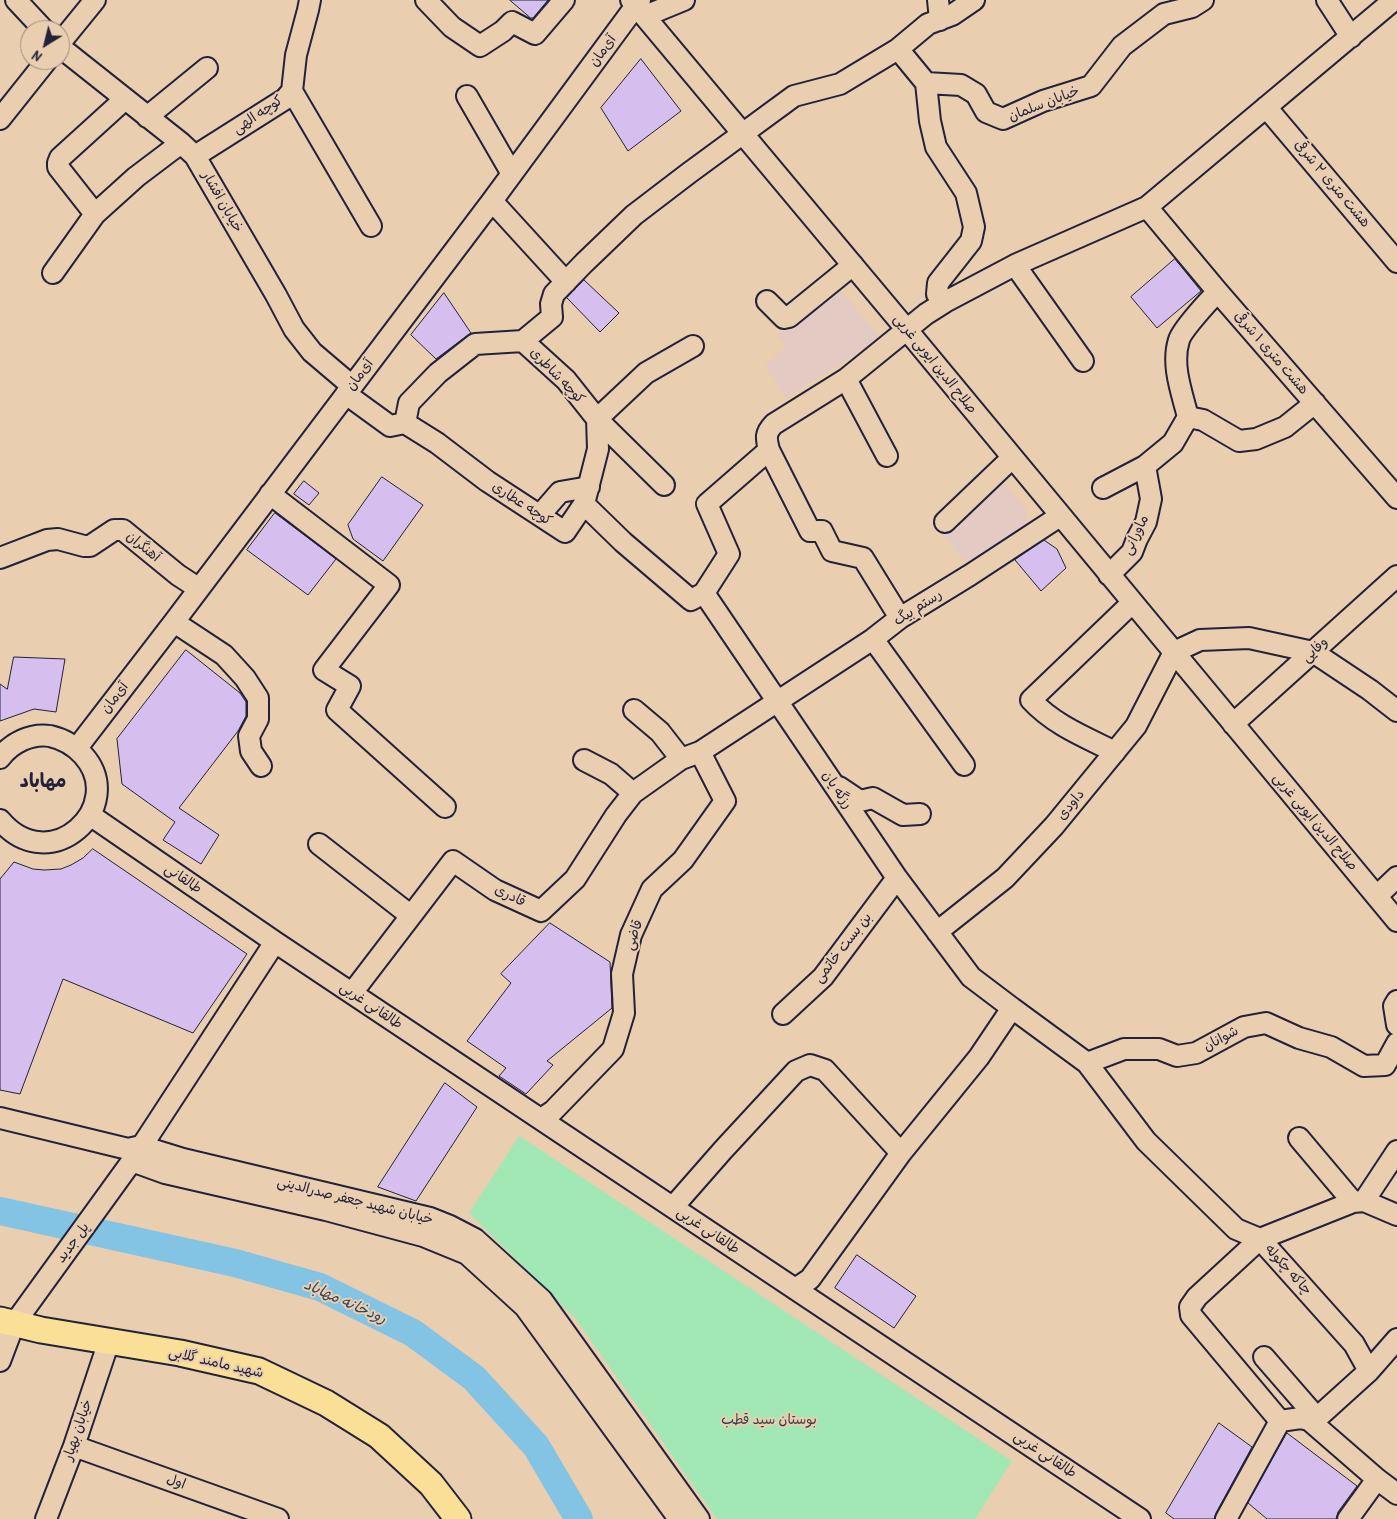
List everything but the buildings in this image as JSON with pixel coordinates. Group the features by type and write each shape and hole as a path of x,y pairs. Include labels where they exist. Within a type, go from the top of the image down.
{"main road":[{"name":"شهید مامند گلابی","path":"4,1323 180,1353 259,1371 326,1402 379,1436 431,1484 458,1519"}],"street":[{"path":"16,0 35,20"},
{"path":"70,32 95,0"},
{"name":"کوچه الهی","path":"195,156 285,99 292,91 296,54 310,0"},
{"path":"426,0 452,27 480,46 503,31 512,22 535,34 564,0"},
{"path":"638,5 684,0"},
{"path":"523,341 552,317 551,304 554,294 634,215 742,133 794,96 840,84 898,49 928,24 939,10 952,15 974,0"},
{"name":"خیابان سلمان","path":"926,83 961,85 976,94 986,112 1003,120 1043,101 1091,86 1122,46 1164,14 1192,7 1204,0"},
{"path":"1327,0 1351,37"},
{"name":"صلاح الدین ایوبی غریی","path":"638,5 742,133 1234,724"},
{"name":"آی‌مان","path":"76,748 174,622 638,5"},
{"path":"900,618 863,558 832,551 822,531 810,531 769,450 768,430 774,424 846,379 926,314 945,302 1014,265 1146,207 1351,37 1393,7"},
{"path":"898,49 926,83 930,121 936,147 966,193 974,227 971,241 938,283 937,294 945,302"},
{"name":"خیابان افشار","path":"70,53 195,156 294,329 312,352 349,390"},
{"path":"147,116 207,68"},
{"path":"0,119 39,70"},
{"path":"292,91 371,226"},
{"path":"467,96 512,174"},
{"path":"95,214 58,167 58,163 60,158 125,100"},
{"name":"هشت متری ۲ شرقی","path":"1266,107 1397,262"},
{"path":"53,273 95,214 136,177 181,143"},
{"path":"492,201 566,282"},
{"name":"هشت متری ۱ شرقی","path":"1146,207 1397,498"},
{"path":"766,301 784,318 789,317 853,265"},
{"path":"1014,265 1083,361"},
{"path":"1103,488 1145,466 1173,443 1188,417 1176,365 1179,339 1205,304 1218,292"},
{"name":"کوچه شاطری","path":"405,424 409,403 438,373 475,344 523,341 566,380 597,419 664,485"},
{"path":"586,496 598,449 597,419 646,373 693,346"},
{"path":"846,379 887,456"},
{"name":"کوچه عطاری","path":"349,390 390,426 405,424 437,443 486,481 565,532 586,496"},
{"path":"1188,417 1203,420 1239,441 1256,439 1284,427 1315,403"},
{"path":"540,515 560,492 586,496 623,542 691,600 704,593 729,554 708,504 769,450"},
{"path":"945,522 1012,458"},
{"name":"ماورانی","path":"1109,575 1132,552 1136,539 1146,522 1151,499 1145,466"},
{"path":"270,494 389,585 324,670 350,686 336,710 445,807"},
{"name":"رستم بیگ","path":"700,752 873,639 900,618 1060,516"},
{"name":"آهنگران","path":"0,558 47,540 58,539 90,546 118,529 123,530 178,575 198,588"},
{"name":"وفایی","path":"1234,724 1397,576"},
{"name":"رزگه یان","path":"704,593 897,878 971,977 1087,1062 1146,1141 1236,1229 1260,1239"},
{"path":"1115,752 1065,728 1031,700 1132,602"},
{"path":"174,622 224,655 245,678 258,698 258,719 249,736 251,752 260,766"},
{"path":"1174,652 1200,640 1249,638 1313,652 1370,690 1397,711"},
{"path":"873,639 964,765"},
{"name":"داودی","path":"937,932 1005,878 1054,826 1136,726 1174,652"},
{"path":"634,710 660,732 681,759"},
{"name":"صلاح الدین ایوبی غربی","path":"1234,724 1397,921"},
{"path":"0,758 5,751 18,742 32,737 48,736 63,740 76,748 89,762 96,779 96,797 90,815 81,828 68,837 53,842 37,843 4,833"},
{"name":"قادری","path":"352,993 453,861 495,890 541,911 575,879 616,815 633,793 681,759 700,752"},
{"name":"قاضی","path":"541,1119 552,1111 613,1049 624,1013 622,974 631,936 638,920 652,890 683,860 724,801 700,752"},
{"path":"584,760 611,774 633,793"},
{"path":"831,782 860,801 873,798 904,815 920,814"},
{"name":"طالقانی","path":"90,815 275,942"},
{"path":"319,844 410,915"},
{"path":"1377,896 1397,877"},
{"name":"بن بست خاتمی","path":"783,1014 823,978 897,878"},
{"name":"طالقانی غربی","path":"275,942 1140,1519"},
{"name":"پل جدید","path":"0,1361 4,1323 49,1276 117,1182 134,1152 275,942"},
{"path":"1397,1001 1394,1006 1397,1025"},
{"path":"795,1289 810,1279 901,1154 979,1057 1012,1008"},
{"name":"شوانان","path":"1087,1062 1124,1049 1159,1049 1176,1056 1196,1053 1244,1027 1266,1023 1299,1038 1331,1047 1364,1066 1385,1065 1397,1043"},
{"path":"672,1207 796,1071 810,1065 825,1070 901,1154"},
{"name":"خیابان شهید جعفر صدرالدینی","path":"0,1118 134,1152 183,1160 430,1218 475,1239 542,1300 699,1519"},
{"path":"1299,1138 1358,1201 1397,1215"},
{"path":"1358,1201 1397,1151"},
{"name":"خیابان شهید جعفر صدرالدینی","path":"134,1152 165,1173 326,1210 423,1236 467,1254 525,1307 679,1519"},
{"name":"چاکه چکوله","path":"1358,1201 1260,1239 1354,1344 1369,1371"},
{"path":"1260,1239 1197,1297 1190,1307 1191,1315 1280,1421"},
{"path":"1280,1421 1301,1418 1313,1419 1369,1371 1397,1339"},
{"name":"خیابان بهیار","path":"46,1519 74,1446 109,1341"},
{"path":"1264,1357 1313,1419 1377,1479 1397,1494"},
{"path":"1226,1519 1280,1421"},
{"name":"اول","path":"74,1446 278,1519"},
{"path":"1348,1519 1377,1479"}],"shaded area":[{"path":"842,291 881,339 786,398 765,366 786,347 778,335"},
{"path":"1003,483 1025,508 1027,519 1025,528 966,563 942,534"}],"green space":[{"name":"بوستان سید قطب","path":"519,1136 1012,1461 975,1519 717,1519 575,1318 469,1213"}],"waterway":[{"name":"رودخانه مهاباد","path":"0,1211 235,1263 320,1287 413,1333 474,1378 536,1446 579,1519"}],"district":[{"name":"مهاباد","path":"43,782"}]}
